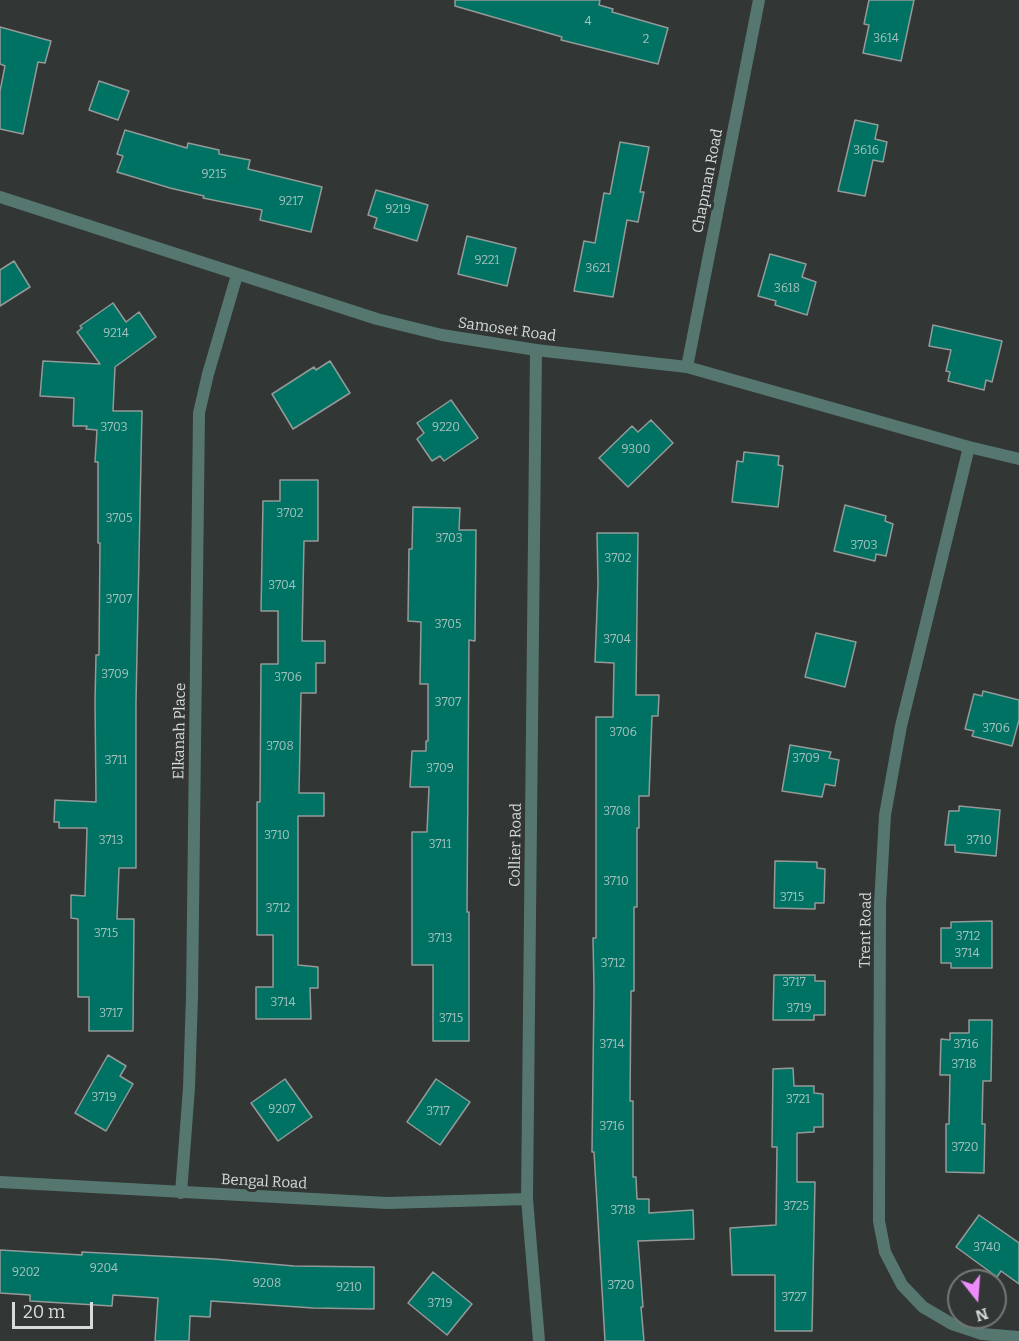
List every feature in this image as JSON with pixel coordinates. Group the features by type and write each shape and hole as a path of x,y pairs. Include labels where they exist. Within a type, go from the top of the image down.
{"street":[{"name":"Chapman Road","path":"687,367 759,0"},
{"name":"Samoset Road","path":"0,197 377,319 442,335 536,350 687,367 1019,459"},
{"name":"Elkanah Place","path":"181,1193 189,1088 192,996 199,414 208,374 237,275"},
{"name":"Collier Road","path":"536,350 527,1199 539,1341"},
{"name":"Trent Road","path":"969,447 901,726 885,815 880,904 879,1221 885,1252 902,1285 923,1307 952,1324 982,1334 1019,1336"},
{"name":"Bengal Road","path":"0,1182 387,1203 527,1199"}],"building":[{"path":"455,0 600,0 599,5 613,9 612,12 668,28 658,64 561,40 562,37 455,6"},
{"path":"869,0 914,0 901,61 863,53 869,25 864,24"},
{"path":"0,27 51,41 45,63 38,62 23,134 0,129 0,91 5,66 0,64"},
{"path":"99,81 129,91 118,120 89,110"},
{"path":"855,120 878,125 875,139 887,142 883,162 873,160 865,196 838,191"},
{"path":"125,130 187,148 188,143 219,150 219,154 250,160 248,169 322,187 311,232 260,220 262,210 203,198 204,196 117,172 123,156 117,154"},
{"path":"620,142 649,147 640,192 644,192 638,222 627,220 613,297 574,291 584,241 595,243 604,193 610,194"},
{"path":"376,190 428,205 417,241 374,228 377,218 368,215"},
{"path":"467,236 516,248 507,286 458,274"},
{"path":"770,254 806,264 802,277 816,282 807,315 775,305 776,301 758,296"},
{"path":"14,261 30,287 0,306 0,270"},
{"path":"113,303 126,322 139,312 156,337 115,367 113,411 142,411 136,702 136,868 119,868 117,919 134,919 133,1031 89,1031 89,997 78,997 78,919 71,918 71,895 85,896 87,828 59,828 59,822 54,822 55,800 96,802 95,701 96,655 99,655 100,543 98,543 98,462 95,462 97,430 86,429 87,426 73,426 74,398 40,396 43,361 100,364 77,332 82,328 80,326"},
{"path":"933,325 1002,341 992,382 986,380 984,390 948,381 950,372 946,371 951,350 929,346"},
{"path":"330,361 350,393 293,429 272,394 314,367 316,370"},
{"path":"451,400 478,438 444,461 440,456 432,461 417,439 424,433 417,423"},
{"path":"651,420 673,443 628,487 599,458 632,426 638,432"},
{"path":"744,452 779,456 778,465 783,466 778,507 732,502 737,461 743,462"},
{"path":"280,480 318,480 318,541 304,541 302,641 325,641 325,663 316,663 316,693 301,693 299,793 324,793 324,816 298,816 298,965 318,967 318,988 310,988 311,1019 256,1019 256,987 273,987 273,935 257,935 257,802 260,802 261,664 278,664 278,611 261,611 263,501 280,501"},
{"path":"845,505 886,516 885,521 893,524 886,556 876,554 875,561 834,551"},
{"path":"413,507 460,508 459,530 476,530 475,641 469,640 467,912 469,912 469,1041 433,1041 433,965 412,965 412,832 427,832 429,787 410,787 412,751 426,751 426,741 428,741 428,684 420,684 421,622 408,621 409,549 412,549"},
{"path":"597,533 638,533 636,695 659,695 658,716 652,716 649,796 639,796 639,828 637,828 634,991 631,991 630,1101 633,1101 633,1177 636,1177 637,1199 649,1199 649,1213 693,1210 694,1239 638,1241 644,1341 605,1341 594,1152 592,1152 593,938 596,938 596,717 613,717 614,663 595,662"},
{"path":"816,633 856,642 845,687 805,677"},
{"path":"983,691 1019,700 1019,720 1012,746 972,736 974,731 965,729 974,694 982,696"},
{"path":"790,745 831,752 829,758 839,760 835,786 825,784 822,797 782,791"},
{"path":"959,806 1000,810 996,856 955,852 955,845 945,845 949,811 959,811"},
{"path":"775,861 817,862 817,868 825,869 824,903 815,903 815,909 774,908"},
{"path":"992,921 992,968 951,968 951,963 941,963 941,928 951,928 951,922"},
{"path":"774,975 815,975 815,981 825,981 825,1015 814,1015 814,1020 773,1020"},
{"path":"969,1020 992,1020 991,1081 983,1081 984,1173 946,1172 946,1124 949,1124 950,1075 940,1075 941,1039 950,1040 950,1033 969,1033"},
{"path":"108,1055 126,1066 120,1076 133,1084 106,1131 75,1113"},
{"path":"793,1068 794,1086 814,1086 814,1093 823,1094 823,1127 814,1127 814,1132 797,1133 797,1182 815,1182 812,1331 775,1331 775,1275 732,1275 730,1228 776,1225 777,1147 772,1147 773,1069"},
{"path":"285,1079 312,1117 278,1141 251,1103"},
{"path":"436,1079 470,1102 440,1145 407,1122"},
{"path":"979,1215 1019,1243 1019,1284 1007,1275 1007,1269 986,1269 956,1247"},
{"path":"0,1250 214,1259 294,1266 374,1267 374,1309 313,1308 211,1301 210,1317 190,1316 189,1341 155,1341 158,1298 113,1295 112,1306 30,1301 30,1295 0,1293"},
{"path":"433,1272 472,1304 447,1335 408,1303"}]}
